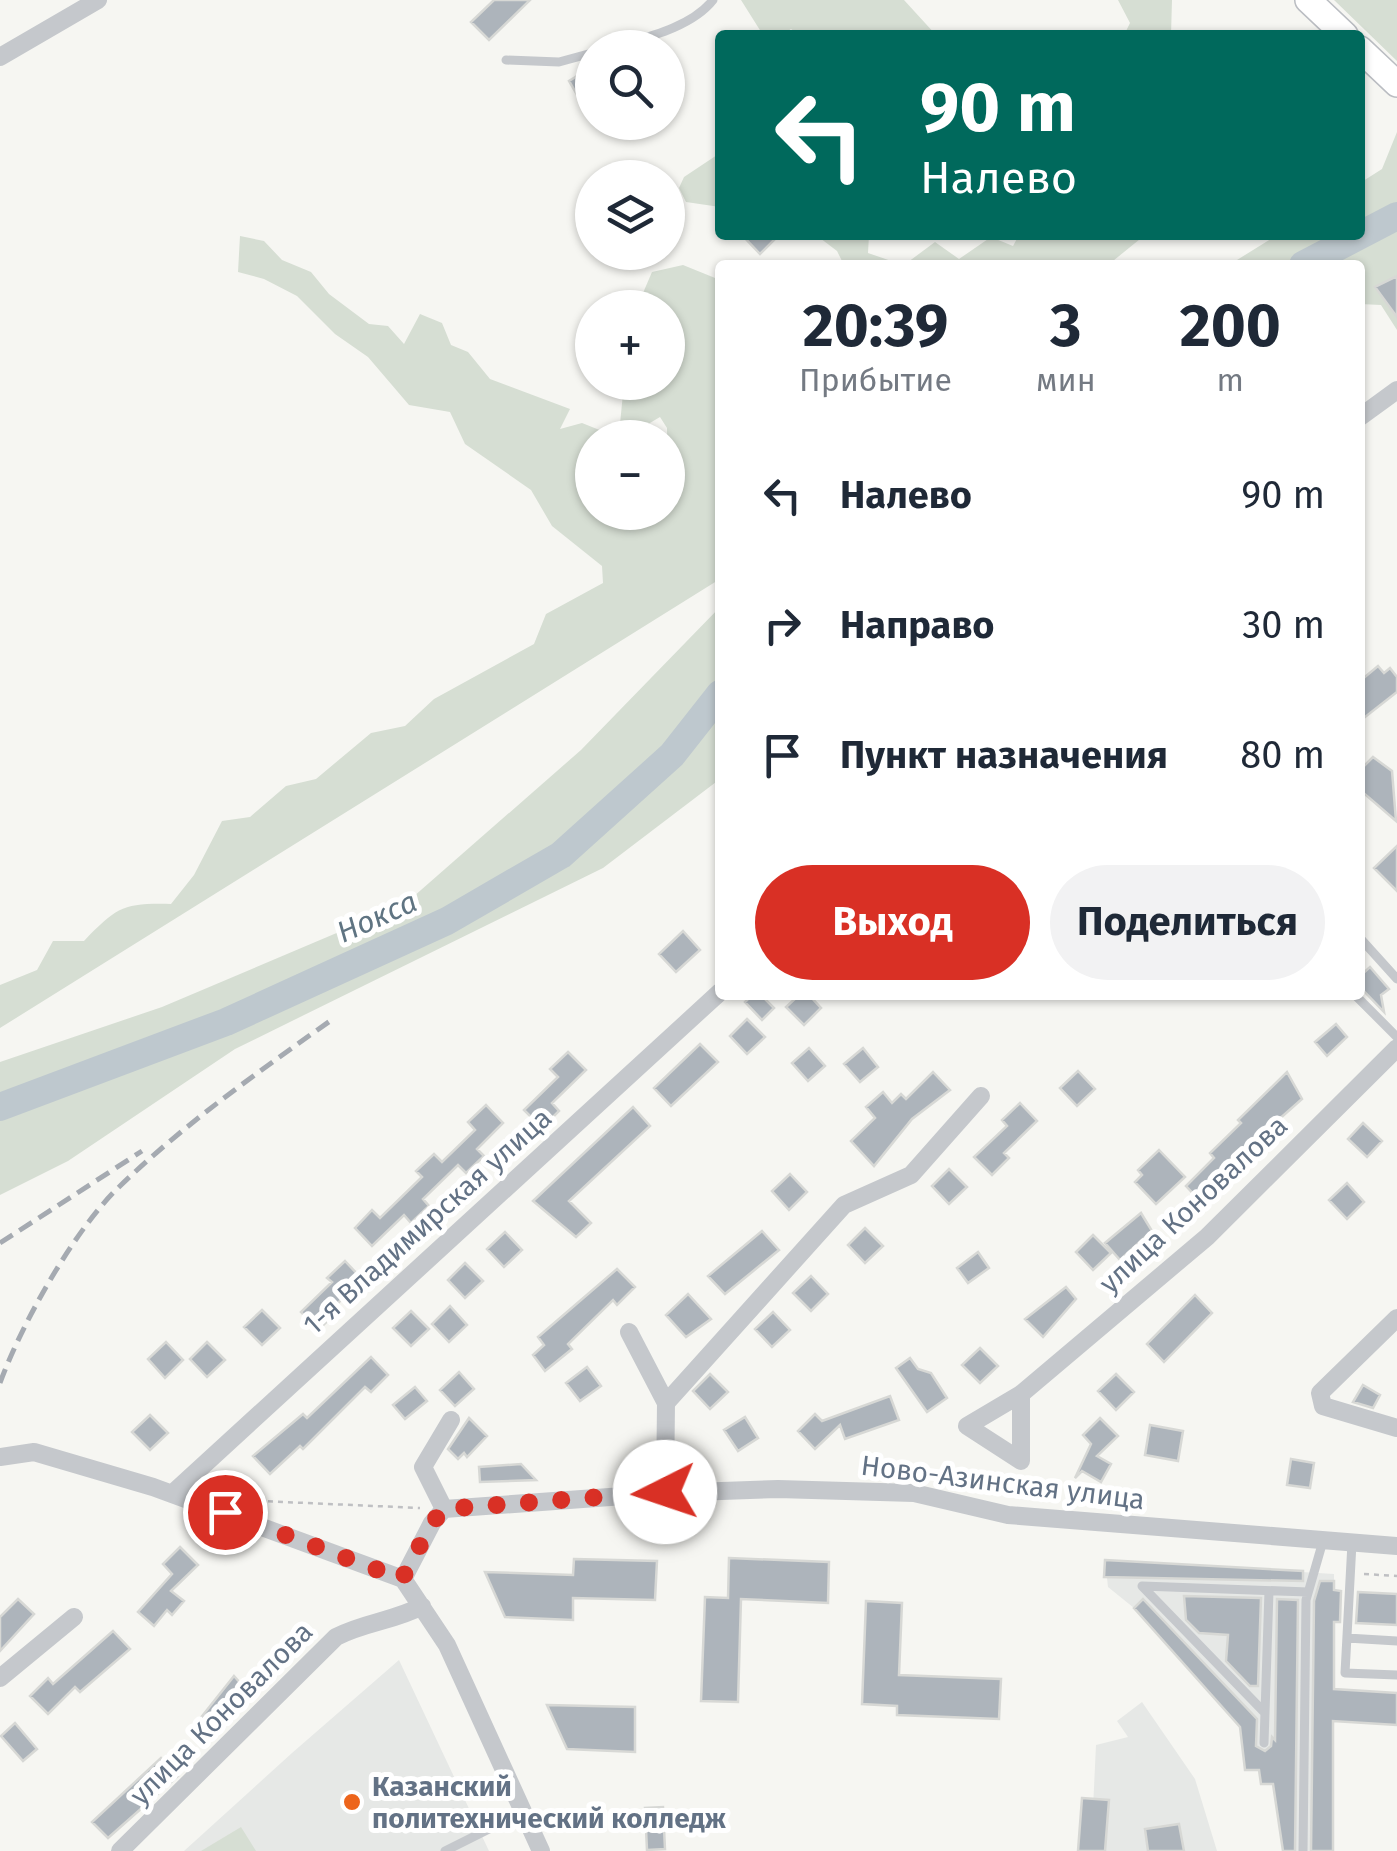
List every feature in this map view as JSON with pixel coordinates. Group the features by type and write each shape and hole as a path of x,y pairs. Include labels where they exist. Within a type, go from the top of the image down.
{"street":[{"path":"1,54 98,0"},
{"path":"1308,0 1341,30"},
{"path":"1365,54 1397,84"},
{"path":"1365,413 1397,390"},
{"name":"1-я Владимирская улица","path":"172,1494 715,997"},
{"name":"улица Коновалова","path":"1020,1394 1206,1237 1397,1048"},
{"path":"666,1403 844,1206 911,1174 980,1096"},
{"path":"1397,1318 1320,1393 1323,1406 1397,1428"},
{"path":"629,1332 666,1403 665,1492"},
{"path":"402,1579 432,1523 444,1509 423,1467 451,1420"},
{"path":"0,1457 34,1452 172,1494 402,1579 447,1645 541,1851"},
{"name":"Ново-Азинская улица","path":"444,1509 665,1492 778,1489 914,1493 1008,1515 1397,1546"},
{"name":"улица Коновалова","path":"120,1851 336,1637 364,1622 395,1620 422,1606"},
{"path":"0,1678 74,1617"}],"lane":[{"path":"664,30 704,11 713,0"},
{"path":"506,60 559,62 575,57"},
{"path":"1365,943 1397,978"},
{"path":"1360,1000 1397,1037"},
{"path":"1303,1851 1308,1592 1323,1540"},
{"path":"1352,1542 1344,1673 1397,1675"},
{"path":"1265,1713 1142,1586 1308,1592"},
{"path":"1264,1743 1268,1591"},
{"path":"1346,1638 1397,1640"},
{"path":"445,1851 523,1812"}],"path":[{"path":"238,1500 444,1509"},
{"path":"1350,1574 1397,1576"}],"shaded area":[{"path":"741,0 904,0 931,30 791,29 760,30"},
{"path":"1118,0 1172,0 1171,30 1126,30 1130,23"},
{"path":"1334,0 1397,0 1397,61 1365,30"},
{"path":"1397,132 1397,330 1381,305 1365,304 1365,260 1237,260 1269,240 1365,240 1365,180 1382,169"},
{"path":"715,156 715,206 686,202 685,176"},
{"path":"240,236 264,241 282,260 311,272 329,294 369,324 388,326 404,344 420,314 442,323 451,345 468,352 490,379 570,409 560,429 575,425 575,530 685,530 685,420 620,420 622,400 685,400 685,290 644,290 652,272 685,270 685,266 715,278 715,582 0,1028 0,985 37,970 53,941 84,941 113,914 131,906 171,904 194,875 222,821 250,817 286,786 316,779 371,733 405,726 434,699 534,644 546,614 603,583 602,566 552,526 531,490 465,444 450,412 409,405 368,357 335,334 297,296 264,279 238,272"},
{"path":"823,240 869,240 868,253 888,260 842,260"},
{"path":"987,240 1013,246 1016,240 1139,240 1114,260 911,260 935,242 959,259"},
{"path":"715,612 715,783 603,868 235,1049 68,1161 0,1195 0,1062 162,1007 405,904 581,750"},
{"path":"1105,1560 1334,1574 1333,1851 1283,1851 1273,1784 1261,1784 1259,1770 1245,1770 1240,1727 1134,1608 1108,1587"},
{"name":"Казанский политехнический колледж","path":"399,1660 489,1851 184,1851 292,1753"},
{"path":"1142,1702 1195,1779 1217,1851 1091,1851 1096,1745 1128,1737 1117,1721"},
{"path":"241,1827 256,1851 201,1851"}],"building":[{"path":"494,0 530,0 489,40 471,22"},
{"path":"747,240 774,240 760,254"},
{"path":"1397,276 1397,317 1375,287"},
{"path":"1378,666 1384,673 1390,668 1397,677 1397,692 1365,717 1365,677"},
{"path":"1373,757 1392,771 1396,821 1365,794 1365,765"},
{"path":"1397,846 1397,891 1374,868"},
{"path":"683,931 700,950 676,972 659,954"},
{"path":"1370,967 1389,989 1381,995 1384,1012 1365,992 1365,972"},
{"path":"766,1000 774,1008 762,1020 745,1002"},
{"path":"794,1000 814,1000 821,1008 804,1025 786,1007"},
{"path":"747,1019 765,1037 747,1054 730,1036"},
{"path":"1336,1024 1347,1037 1327,1056 1315,1042"},
{"path":"700,1044 718,1062 671,1106 654,1088"},
{"path":"809,1048 825,1066 808,1081 792,1063"},
{"path":"863,1048 878,1067 860,1082 844,1064"},
{"path":"568,1052 586,1070 552,1103 559,1111 542,1128 524,1110 558,1077 550,1069"},
{"path":"1078,1071 1095,1089 1077,1106 1060,1088"},
{"path":"933,1072 950,1090 912,1119 874,1166 851,1141 875,1118 866,1107 883,1092 892,1103 901,1094 906,1099"},
{"path":"1287,1072 1302,1099 1242,1152 1245,1155 1216,1182 1221,1187 1203,1204 1186,1186 1214,1158 1210,1153 1241,1123 1238,1120"},
{"path":"1020,1103 1037,1121 1004,1153 1009,1158 992,1175 974,1157 1007,1126 1002,1120"},
{"path":"486,1105 503,1123 477,1149 484,1156 466,1173 458,1165 423,1199 429,1206 411,1223 404,1215 372,1246 355,1228 372,1210 380,1218 422,1177 416,1171 434,1154 442,1162 475,1130 468,1122"},
{"path":"633,1107 650,1126 569,1201 591,1223 576,1237 533,1201"},
{"path":"1363,1123 1382,1141 1367,1157 1348,1139"},
{"path":"1159,1150 1185,1177 1156,1204 1135,1182 1142,1175 1138,1170"},
{"path":"949,1169 967,1187 949,1204 932,1186"},
{"path":"790,1174 807,1192 789,1210 772,1191"},
{"path":"1347,1183 1364,1202 1347,1219 1329,1200"},
{"path":"1141,1213 1152,1231 1120,1260 1105,1243"},
{"path":"865,1228 883,1246 865,1263 848,1245"},
{"path":"762,1231 779,1250 725,1294 708,1276"},
{"path":"505,1232 522,1250 504,1267 487,1249"},
{"path":"1093,1235 1111,1253 1093,1270 1076,1252"},
{"path":"978,1252 989,1268 968,1283 957,1268"},
{"path":"345,1261 362,1279 332,1309 336,1313 318,1330 301,1312 332,1282 327,1278"},
{"path":"465,1263 483,1281 465,1298 448,1280"},
{"path":"617,1269 635,1287 617,1305 613,1300 568,1344 572,1349 545,1371 533,1355 544,1345 538,1337"},
{"path":"811,1276 828,1294 811,1311 793,1293"},
{"path":"1066,1287 1076,1299 1043,1337 1025,1319"},
{"path":"688,1294 711,1319 686,1337 666,1315"},
{"path":"1195,1295 1212,1313 1164,1362 1147,1344"},
{"path":"450,1306 467,1325 449,1342 432,1324"},
{"path":"262,1310 280,1328 262,1345 244,1327"},
{"path":"411,1311 429,1329 411,1346 393,1328"},
{"path":"773,1312 790,1330 772,1347 755,1329"},
{"path":"166,1342 183,1360 165,1378 148,1359"},
{"path":"207,1342 225,1360 207,1377 190,1359"},
{"path":"980,1348 998,1366 980,1383 962,1365"},
{"path":"371,1357 388,1375 371,1392 365,1387 303,1449 300,1446 270,1474 253,1456 303,1414 307,1418"},
{"path":"910,1358 918,1369 931,1373 947,1398 927,1412 896,1368"},
{"path":"587,1367 601,1386 580,1401 566,1383"},
{"path":"459,1372 474,1389 455,1406 440,1390"},
{"path":"710,1374 728,1392 710,1409 693,1391"},
{"path":"1116,1374 1134,1392 1116,1410 1098,1391"},
{"path":"1363,1385 1380,1395 1373,1408 1353,1402"},
{"path":"415,1387 427,1401 405,1419 393,1405"},
{"path":"890,1396 899,1420 845,1439 840,1425 815,1449 798,1431 815,1414 822,1421"},
{"path":"150,1415 168,1433 150,1450 132,1432"},
{"path":"745,1417 758,1438 738,1451 724,1430"},
{"path":"469,1418 487,1436 467,1457 464,1453 458,1459 448,1449"},
{"path":"1100,1418 1118,1436 1097,1456 1111,1464 1101,1482 1082,1471 1075,1478 1091,1444 1083,1435"},
{"path":"1150,1425 1183,1431 1178,1461 1145,1455"},
{"path":"1291,1459 1314,1463 1310,1488 1287,1485"},
{"path":"521,1464 536,1480 480,1482 479,1467"},
{"path":"180,1547 198,1565 171,1591 184,1601 172,1615 167,1610 154,1626 138,1612 172,1574 163,1564"},
{"path":"729,1558 829,1562 828,1603 741,1599 738,1702 701,1701 705,1597 728,1598"},
{"path":"574,1559 657,1561 655,1600 573,1598 573,1620 505,1617 485,1572 573,1575"},
{"path":"1105,1560 1303,1571 1303,1581 1104,1577"},
{"path":"1320,1581 1334,1581 1334,1590 1341,1591 1340,1622 1334,1622 1334,1689 1397,1693 1397,1725 1333,1721 1333,1851 1311,1851 1314,1601"},
{"path":"1358,1592 1397,1594 1397,1625 1356,1623"},
{"path":"1184,1596 1261,1598 1258,1686 1250,1686 1226,1661 1228,1635 1199,1633 1186,1620"},
{"path":"18,1599 34,1614 0,1651 0,1617"},
{"path":"1143,1599 1257,1719 1256,1746 1265,1751 1271,1746 1272,1737 1275,1740 1277,1599 1298,1600 1295,1851 1283,1851 1273,1784 1261,1784 1259,1770 1245,1770 1240,1727 1134,1608"},
{"path":"866,1601 902,1603 899,1675 1001,1679 999,1719 897,1715 897,1706 862,1704"},
{"path":"113,1631 130,1649 80,1692 75,1687 48,1714 30,1696 48,1678 53,1684"},
{"path":"234,1676 251,1695 212,1739 195,1725"},
{"path":"547,1705 635,1707 635,1752 567,1749"},
{"path":"15,1723 37,1749 23,1761 1,1736"},
{"path":"161,1758 178,1776 108,1838 92,1822"},
{"path":"1082,1798 1109,1800 1105,1851 1078,1851"},
{"path":"663,1807 665,1849 647,1850 645,1808"},
{"path":"1179,1824 1184,1851 1148,1851 1145,1829"}],"waterway":[{"name":"Нокса","path":"1365,233 1397,216"},
{"name":"Нокса","path":"1313,260 1351,240"},
{"name":"Нокса","path":"0,1107 226,1022 447,921 561,855 672,755 715,700"}],"railway":[{"path":"0,1383 51,1279 102,1205 195,1121 330,1021"},
{"path":"0,1243 142,1151"}],"place":[{"name":"Казанский политехнический колледж","path":"352,1802"}],"route":[{"path":"225,1512 402,1579 432,1523 444,1509 665,1492"}]}
